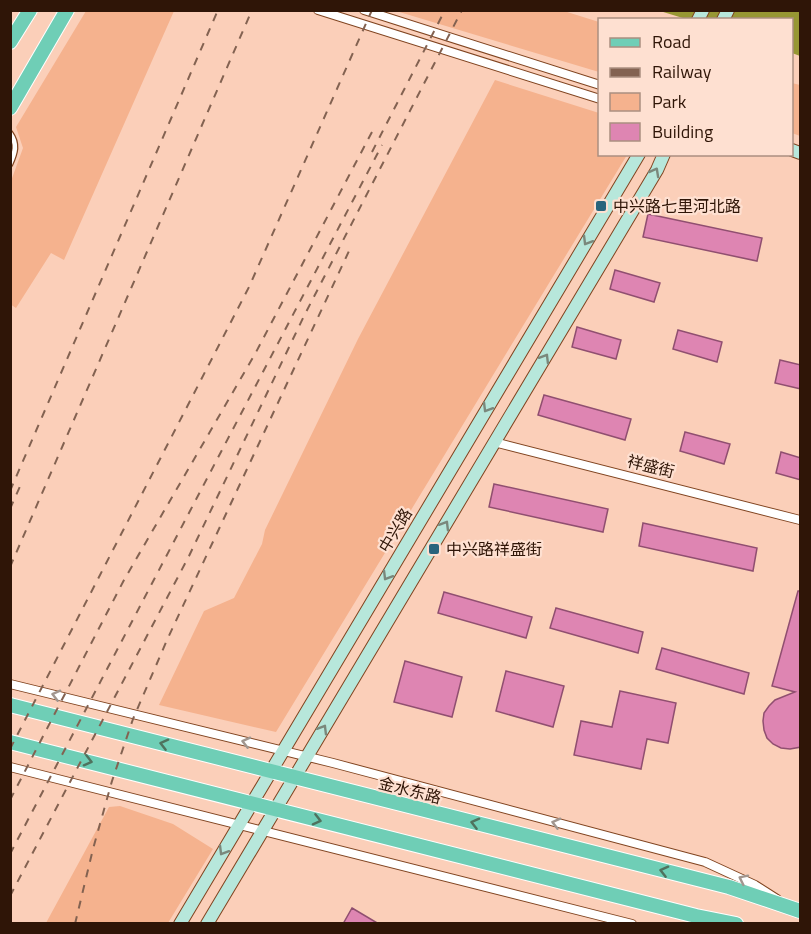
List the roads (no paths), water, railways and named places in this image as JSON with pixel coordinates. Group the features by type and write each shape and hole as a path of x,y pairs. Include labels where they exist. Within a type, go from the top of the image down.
{"main road":[{"path":"10,42 30,10"},
{"path":"10,108 68,10"},
{"name":"金水东路","path":"10,705 729,887 797,910"},
{"path":"10,742 696,916 736,924"}],"street":[{"path":"318,10 598,98"},
{"path":"364,10 598,84"},
{"name":"中兴路","path":"180,924 638,156"},
{"path":"207,924 657,171 663,156"},
{"name":"祥盛街","path":"494,442 801,520"},
{"path":"10,684 307,756 705,862 755,885 797,910"},
{"path":"10,767 633,924"}],"lane":[{"path":"10,133 16,145 10,164"}],"railway":[{"path":"10,491 218,10"},
{"path":"10,567 252,10"},
{"path":"10,749 249,287 372,10"},
{"path":"372,152 445,10"},
{"path":"10,896 189,556 304,316 462,10"},
{"path":"10,800 124,580 255,354 373,130"},
{"path":"10,854 382,145"},
{"path":"75,924 112,781 133,719 167,640 349,251"},
{"path":"10,509 21,484"}],"place":[{"name":"中兴路七里河北路","path":"601,206"},
{"name":"中兴路祥盛街","path":"434,549"}]}
